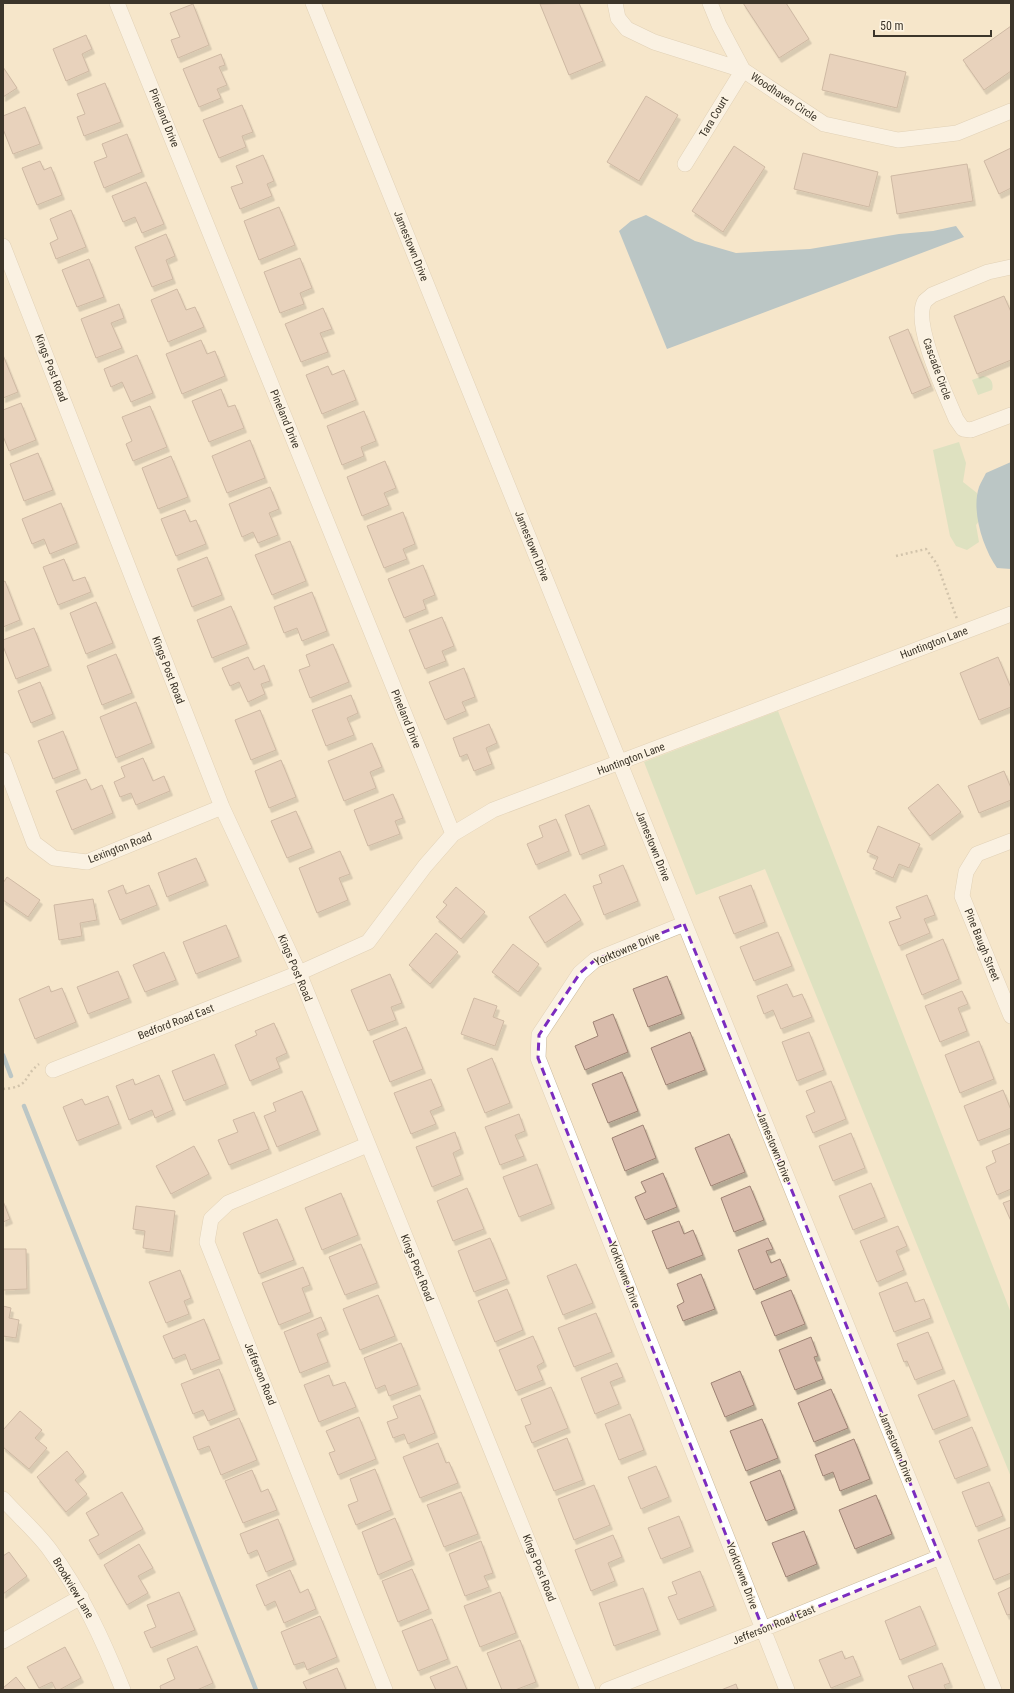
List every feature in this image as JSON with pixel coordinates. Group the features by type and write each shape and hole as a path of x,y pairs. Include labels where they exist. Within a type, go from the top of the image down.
{"street":[{"name":"Pineland Drive","path":"117,3 453,834"},
{"name":"Jamestown Drive","path":"313,3 994,1690"},
{"name":"Woodhaven Circle","path":"614,3 618,18 627,29 654,42 743,70 824,124 898,140 957,133 1011,111"},
{"name":"Woodhaven Circle","path":"710,3 719,25 743,70"},
{"name":"Tara Court","path":"685,164 743,70"},
{"name":"Kings Post Road","path":"4,254 222,807 299,973 367,1146 588,1690"},
{"name":"Cascade Circle","path":"1011,266 988,272 932,295 925,301 922,308 922,321 927,344 956,419 963,429 972,430 1011,415"},
{"name":"Huntington Lane","path":"299,973 368,942 425,866 453,834 493,810 1011,614"},
{"name":"Lexington Road","path":"3,760 34,842 54,858 87,862 222,807"},
{"name":"Pine Baugh Street","path":"1011,841 977,854 966,872 962,896 1011,1016"},
{"name":"Yorktowne Drive","path":"684,924 595,960 580,973 539,1035 538,1058 787,1690"},
{"name":"Bedford Road East","path":"53,1070 299,973"},
{"name":"Jefferson Road","path":"367,1146 228,1202 211,1219 207,1242 385,1690"},
{"name":"Brookview Lane","path":"3,1499 49,1549 81,1597 104,1642 123,1690"},
{"name":"Jefferson Road East","path":"607,1690 763,1629 940,1557"},
{"path":"3,1642 81,1597"}],"path":[{"path":"896,556 926,549 938,564 962,633"}],"highlighted area":[{"path":"684,924 940,1557 763,1629 538,1058 539,1035 580,973 595,960"}],"green space":[{"path":"983,376 991,381 993,385 992,390 978,395 972,380"},
{"path":"959,442 966,463 963,482 977,493 983,516 976,525 979,542 967,550 956,546 950,536 933,450"},
{"path":"778,711 1011,1313 1011,1477 765,869 696,895 644,762"}],"water":[{"path":"646,215 695,241 736,253 810,249 899,234 933,231 956,226 964,237 667,349 619,231 631,221"},
{"path":"1011,462 1011,569 997,568 992,560 983,540 977,518 976,507 979,487 986,473"}],"building":[{"path":"579,3 603,61 569,75 540,4"},
{"path":"743,3 786,3 809,39 779,58"},
{"path":"193,4 209,45 178,58 171,40 180,37 170,13"},
{"path":"1011,26 1011,71 984,90 963,60"},
{"path":"86,35 92,49 82,54 89,71 66,81 53,49"},
{"path":"221,54 225,65 219,67 227,85 217,89 221,98 199,107 183,69"},
{"path":"830,54 906,72 897,108 822,90"},
{"path":"3,67 17,88 3,97"},
{"path":"105,83 121,122 84,136 77,117 85,114 77,94"},
{"path":"646,96 678,115 639,181 607,162"},
{"path":"242,105 253,132 242,136 246,147 219,158 203,120"},
{"path":"25,107 40,144 13,154 3,129 3,116"},
{"path":"127,134 142,172 104,188 94,162 107,157 102,144"},
{"path":"734,146 765,167 723,232 692,211"},
{"path":"1011,148 1011,188 999,194 984,161"},
{"path":"803,153 878,172 869,207 794,189"},
{"path":"263,155 274,181 267,184 272,196 240,209 231,187 243,183 236,166"},
{"path":"40,161 44,170 51,167 62,195 37,205 22,168"},
{"path":"967,164 973,201 897,214 891,176"},
{"path":"146,182 164,224 142,233 135,217 123,222 112,196"},
{"path":"279,207 295,245 259,260 244,221"},
{"path":"71,210 86,247 56,259 50,243 58,239 50,219"},
{"path":"166,234 175,256 166,260 173,279 152,287 135,247"},
{"path":"300,258 312,288 300,293 304,304 280,313 264,272"},
{"path":"89,259 104,297 77,307 62,270"},
{"path":"177,289 186,310 195,307 204,327 168,342 151,300"},
{"path":"1004,296 1011,312 1011,360 977,374 954,316"},
{"path":"119,304 124,318 111,323 122,348 96,358 81,319"},
{"path":"323,308 332,329 320,333 328,352 301,362 285,324"},
{"path":"908,329 931,386 912,394 889,337"},
{"path":"201,340 207,354 215,351 225,376 182,394 166,354"},
{"path":"3,355 18,392 3,398"},
{"path":"137,355 153,393 131,402 122,382 111,387 104,369"},
{"path":"328,366 332,375 344,370 356,400 322,414 306,375"},
{"path":"221,389 228,407 235,405 244,428 209,442 192,401"},
{"path":"21,403 36,440 9,451 3,436 3,410"},
{"path":"150,406 167,447 133,461 126,444 132,441 122,417"},
{"path":"364,411 376,441 361,447 364,456 342,465 327,426"},
{"path":"250,440 265,478 227,493 212,456"},
{"path":"38,453 53,490 24,501 10,464"},
{"path":"171,456 188,497 158,509 142,468"},
{"path":"385,461 396,488 384,493 389,505 362,516 347,477"},
{"path":"270,487 279,509 269,513 278,535 258,543 253,532 242,537 229,504"},
{"path":"61,503 77,543 50,554 44,539 32,544 22,519"},
{"path":"185,510 190,522 196,520 206,544 176,556 161,519"},
{"path":"403,512 415,544 403,549 407,559 384,568 367,526"},
{"path":"290,541 306,581 272,595 255,555"},
{"path":"207,557 222,595 192,607 177,569"},
{"path":"64,559 73,581 85,577 91,592 58,605 43,567"},
{"path":"423,565 435,595 423,600 426,609 404,618 388,579"},
{"path":"5,581 20,620 3,627 3,582"},
{"path":"312,592 327,631 302,641 297,628 284,633 274,607"},
{"path":"96,602 113,643 86,654 70,613"},
{"path":"231,606 247,644 212,658 197,620"},
{"path":"442,617 454,646 442,651 446,661 425,669 409,630"},
{"path":"34,628 49,666 16,679 3,646 3,640"},
{"path":"333,644 349,682 310,698 299,670 310,666 306,655"},
{"path":"116,654 132,693 102,705 87,666"},
{"path":"248,657 254,670 264,665 270,681 261,684 265,694 248,702 239,682 230,686 222,668"},
{"path":"998,657 1011,688 1011,707 979,720 960,673"},
{"path":"464,668 475,697 462,702 466,711 445,720 429,682"},
{"path":"40,682 53,714 31,723 18,691"},
{"path":"351,695 358,713 347,718 354,735 326,746 312,710"},
{"path":"136,702 152,743 116,758 100,717"},
{"path":"260,710 276,750 251,760 235,720"},
{"path":"489,724 497,743 486,748 492,764 474,771 467,754 460,757 453,738"},
{"path":"63,731 78,769 53,779 38,741"},
{"path":"372,743 382,767 370,772 376,788 344,801 328,761"},
{"path":"143,758 153,781 164,776 170,791 136,805 131,793 120,797 114,782 125,777 121,767"},
{"path":"281,760 296,797 269,808 255,771"},
{"path":"1004,771 1011,788 1011,800 979,813 968,786"},
{"path":"86,779 91,790 102,785 113,813 72,830 56,791"},
{"path":"938,784 961,812 930,836 908,808"},
{"path":"393,794 403,818 395,821 400,834 368,846 354,810"},
{"path":"589,805 605,845 580,855 565,815"},
{"path":"296,811 312,848 287,858 271,821"},
{"path":"556,819 569,851 536,865 527,844 543,837 539,826"},
{"path":"878,826 920,844 909,868 899,864 893,878 873,869 878,857 867,852"},
{"path":"340,851 350,874 339,878 348,900 317,913 299,868"},
{"path":"196,858 206,881 167,897 158,873"},
{"path":"623,865 638,901 604,915 593,886 602,883 599,875"},
{"path":"7,877 40,900 28,917 3,900 3,883"},
{"path":"123,885 126,894 149,885 157,905 120,920 108,891"},
{"path":"751,885 765,922 734,934 719,897"},
{"path":"456,887 485,912 461,939 436,917 447,905 443,902"},
{"path":"565,894 581,920 545,943 529,917"},
{"path":"927,895 935,915 924,919 930,933 899,946 889,922 901,918 896,907"},
{"path":"93,899 97,920 80,923 82,936 59,940 54,905"},
{"path":"226,925 239,957 196,974 183,942"},
{"path":"778,932 792,966 754,981 740,947"},
{"path":"436,933 458,952 430,984 409,965"},
{"path":"943,939 959,979 922,995 906,955"},
{"path":"513,944 539,964 518,992 492,972"},
{"path":"164,952 176,980 145,992 133,965"},
{"path":"118,971 129,998 88,1014 77,987"},
{"path":"390,974 402,1003 391,1007 396,1020 368,1031 351,990"},
{"path":"667,976 682,1014 648,1027 633,989"},
{"path":"787,984 793,997 802,994 812,1017 781,1029 773,1010 764,1014 757,996"},
{"path":"49,986 51,992 62,988 76,1022 35,1039 19,999"},
{"path":"962,991 968,1004 958,1008 967,1031 940,1042 925,1006"},
{"path":"474,998 497,1006 493,1017 504,1021 495,1046 461,1034"},
{"path":"613,1014 628,1052 585,1070 575,1046 598,1036 593,1022"},
{"path":"274,1023 287,1053 276,1058 280,1068 250,1081 235,1045 257,1035 255,1031"},
{"path":"406,1027 423,1069 390,1082 373,1041"},
{"path":"690,1032 705,1070 666,1085 651,1048"},
{"path":"809,1032 824,1070 797,1081 782,1042"},
{"path":"979,1041 994,1079 960,1093 945,1055"},
{"path":"214,1054 226,1084 184,1101 172,1071"},
{"path":"492,1058 510,1103 485,1113 467,1069"},
{"path":"622,1072 638,1111 608,1123 592,1084"},
{"path":"159,1075 173,1110 155,1118 152,1110 129,1120 116,1086 133,1079 135,1085"},
{"path":"431,1079 442,1106 430,1111 436,1124 411,1134 394,1093"},
{"path":"831,1081 846,1119 813,1133 806,1116 815,1112 806,1091"},
{"path":"1003,1090 1011,1110 1011,1128 978,1141 964,1106"},
{"path":"302,1091 318,1130 277,1147 264,1116 276,1111 273,1103"},
{"path":"108,1096 119,1124 77,1141 63,1107 82,1099 85,1105"},
{"path":"254,1112 269,1149 229,1165 218,1140 238,1132 233,1120"},
{"path":"519,1114 525,1131 515,1135 524,1156 500,1165 485,1127"},
{"path":"643,1125 656,1158 625,1171 612,1138"},
{"path":"455,1132 461,1149 453,1153 461,1175 432,1187 416,1147"},
{"path":"851,1133 865,1168 833,1181 819,1146"},
{"path":"729,1134 745,1172 711,1186 695,1148"},
{"path":"1011,1143 1011,1189 997,1195 986,1167 996,1162 992,1151"},
{"path":"194,1146 209,1174 171,1194 156,1166"},
{"path":"537,1164 552,1204 519,1217 503,1177"},
{"path":"663,1173 677,1207 645,1220 635,1197 646,1192 641,1182"},
{"path":"871,1183 885,1217 853,1230 839,1196"},
{"path":"750,1186 764,1220 734,1232 721,1198"},
{"path":"467,1188 484,1229 453,1241 437,1201"},
{"path":"341,1193 358,1235 322,1250 305,1208"},
{"path":"1011,1200 1011,1221 1003,1203"},
{"path":"3,1201 10,1219 3,1222"},
{"path":"136,1206 175,1211 170,1252 143,1248 145,1231 133,1229"},
{"path":"277,1219 294,1260 259,1274 243,1233"},
{"path":"679,1221 684,1234 693,1230 703,1255 667,1269 652,1231"},
{"path":"898,1226 907,1246 896,1251 904,1270 877,1282 860,1241"},
{"path":"490,1238 507,1279 474,1292 458,1251"},
{"path":"768,1238 773,1249 766,1251 771,1263 780,1259 787,1276 754,1290 738,1250"},
{"path":"361,1244 377,1283 345,1295 329,1257"},
{"path":"3,1249 26,1249 27,1289 3,1290"},
{"path":"576,1264 593,1303 563,1315 547,1276"},
{"path":"303,1267 310,1285 302,1288 311,1312 279,1325 262,1283"},
{"path":"180,1270 191,1298 184,1301 189,1314 166,1323 149,1282"},
{"path":"701,1274 715,1309 683,1321 677,1306 684,1302 677,1284"},
{"path":"907,1282 915,1302 924,1299 931,1318 894,1332 879,1293"},
{"path":"507,1289 523,1330 495,1342 478,1301"},
{"path":"791,1290 805,1324 775,1336 761,1302"},
{"path":"378,1295 395,1336 360,1350 343,1309"},
{"path":"3,1306 11,1308 9,1318 19,1320 16,1338 3,1336"},
{"path":"596,1313 612,1352 574,1367 558,1328"},
{"path":"321,1317 326,1330 317,1334 328,1362 300,1373 284,1332"},
{"path":"204,1319 220,1359 191,1370 185,1354 173,1359 163,1336"},
{"path":"928,1332 943,1369 915,1380 907,1361 904,1362 897,1344"},
{"path":"533,1336 544,1362 537,1366 543,1380 516,1391 499,1350"},
{"path":"811,1337 818,1356 814,1357 823,1379 795,1390 779,1350"},
{"path":"401,1343 418,1385 389,1396 385,1385 376,1389 364,1358"},
{"path":"617,1363 623,1377 610,1382 619,1404 595,1414 581,1378"},
{"path":"219,1369 235,1410 208,1421 203,1410 193,1414 181,1384"},
{"path":"740,1371 754,1405 725,1417 711,1383"},
{"path":"329,1375 333,1386 345,1382 356,1407 319,1422 304,1385"},
{"path":"954,1380 968,1416 933,1430 918,1395"},
{"path":"551,1387 568,1428 532,1443 525,1426 531,1424 521,1399"},
{"path":"831,1389 848,1428 814,1442 798,1403"},
{"path":"420,1395 435,1433 408,1444 404,1434 393,1438 387,1422 398,1418 393,1406"},
{"path":"20,1411 42,1430 35,1438 47,1448 29,1469 3,1447 3,1430"},
{"path":"630,1414 644,1450 619,1460 605,1424"},
{"path":"359,1417 376,1459 338,1475 329,1453 335,1451 326,1431"},
{"path":"239,1418 257,1460 221,1475 209,1446 198,1450 193,1437"},
{"path":"762,1419 778,1458 746,1471 730,1431"},
{"path":"972,1427 988,1466 955,1479 939,1441"},
{"path":"567,1438 583,1480 554,1491 537,1450"},
{"path":"854,1439 870,1479 840,1491 833,1472 823,1476 815,1455"},
{"path":"438,1443 446,1463 449,1462 458,1483 420,1498 403,1457"},
{"path":"67,1451 84,1472 75,1480 87,1494 66,1512 37,1477"},
{"path":"656,1466 669,1497 641,1509 628,1477"},
{"path":"375,1469 391,1510 356,1525 348,1505 358,1501 350,1479"},
{"path":"252,1470 261,1492 268,1489 277,1510 243,1523 225,1481"},
{"path":"780,1470 795,1509 766,1521 750,1482"},
{"path":"989,1482 1003,1516 976,1527 962,1492"},
{"path":"594,1485 610,1525 574,1540 558,1499"},
{"path":"122,1492 143,1529 98,1555 89,1540 99,1535 86,1513"},
{"path":"461,1492 478,1534 444,1547 427,1505"},
{"path":"876,1495 892,1534 855,1549 839,1510"},
{"path":"679,1516 691,1547 661,1559 648,1528"},
{"path":"395,1518 412,1560 378,1575 362,1532"},
{"path":"278,1519 294,1560 266,1572 257,1550 248,1554 240,1534"},
{"path":"1011,1527 1011,1573 994,1580 978,1540"},
{"path":"804,1531 817,1564 786,1577 772,1543"},
{"path":"613,1535 622,1557 608,1563 615,1581 591,1591 575,1550"},
{"path":"481,1541 493,1573 484,1576 489,1587 465,1596 449,1554"},
{"path":"139,1544 153,1568 138,1576 148,1593 127,1605 104,1565"},
{"path":"9,1552 27,1576 3,1594 3,1556"},
{"path":"412,1569 429,1609 398,1622 382,1581"},
{"path":"290,1570 300,1593 308,1589 316,1609 284,1623 275,1601 265,1606 256,1585"},
{"path":"700,1571 714,1606 678,1620 668,1597 677,1594 672,1582"},
{"path":"1011,1587 1011,1614 1007,1615 998,1593"},
{"path":"643,1588 658,1630 614,1646 599,1603"},
{"path":"179,1592 195,1630 151,1648 144,1632 156,1627 147,1605"},
{"path":"500,1592 516,1633 480,1647 464,1606"},
{"path":"920,1606 936,1645 900,1660 885,1621"},
{"path":"320,1616 337,1657 307,1670 304,1662 294,1665 281,1632"},
{"path":"432,1619 448,1659 418,1671 402,1631"},
{"path":"520,1640 536,1682 515,1690 502,1690 487,1653"},
{"path":"197,1646 213,1683 197,1690 161,1690 160,1686 175,1679 167,1659"},
{"path":"65,1647 81,1678 59,1690 56,1690 52,1682 39,1688 27,1667"},
{"path":"842,1651 845,1659 853,1656 861,1676 831,1688 819,1660"},
{"path":"942,1663 950,1683 944,1685 946,1690 914,1690 908,1676"},
{"path":"457,1666 467,1690 436,1690 430,1677"},
{"path":"337,1668 346,1690 307,1690 303,1682"},
{"path":"16,1677 26,1690 3,1690 3,1688"},
{"path":"736,1684 738,1690 721,1690"}],"waterway":[{"path":"3,1055 11,1076"},
{"path":"24,1106 256,1690"}]}
